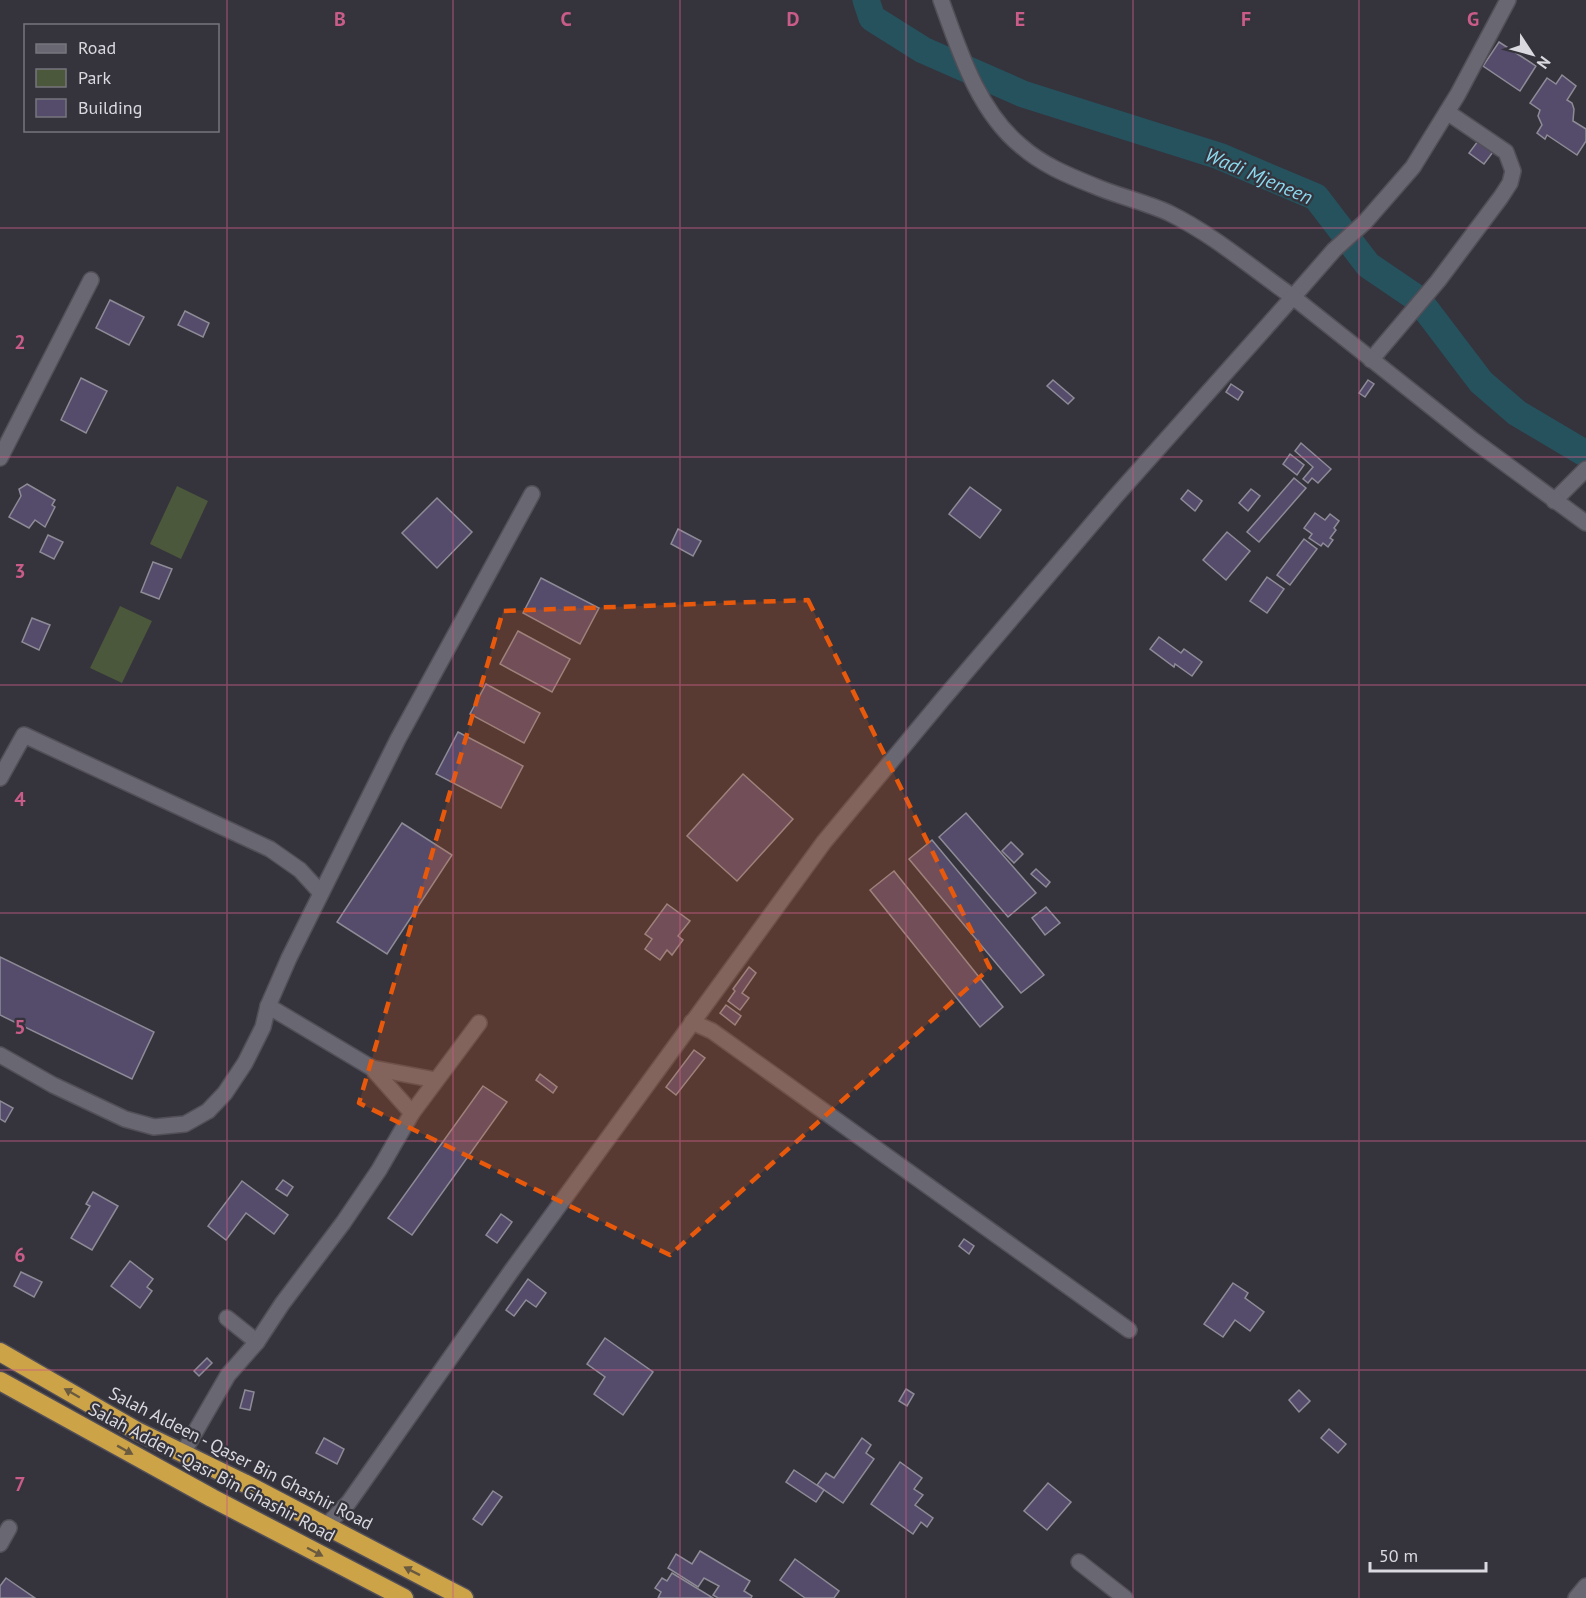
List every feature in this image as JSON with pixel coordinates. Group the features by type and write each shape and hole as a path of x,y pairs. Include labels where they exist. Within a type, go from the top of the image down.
{"highway":[{"name":"Salah Aldeen - Qaser Bin Ghashir Road","path":"0,1352 137,1431 293,1508 464,1598"},
{"name":"Salah Adden -Qasr Bin Ghashir Road","path":"0,1381 279,1533 404,1598"},
{"path":"279,1533 293,1508"}],"street":[{"path":"941,0 957,45 976,85 992,114 1020,146 1046,164 1092,185 1167,212 1193,226 1293,297 1371,360 1554,501 1586,523"},
{"path":"326,1526 349,1502 505,1279 825,842 934,709 1115,497 1334,250 1365,222 1413,167 1447,112 1508,0"},
{"path":"1371,360 1438,281 1510,183 1513,171 1506,152 1447,112"},
{"path":"0,458 92,280"},
{"path":"1554,501 1581,474"},
{"path":"0,1054 53,1085 125,1119 154,1127 185,1124 208,1111 225,1094 245,1063 263,1027 268,1006 321,893 398,739 531,494"},
{"path":"0,778 24,735 270,849 300,870 321,893"},
{"path":"268,1006 372,1068 412,1113"},
{"path":"692,1022 721,1038 1129,1330"},
{"path":"183,1453 228,1375 257,1342 282,1304 343,1223 379,1170 412,1113 479,1023"},
{"path":"372,1068 436,1080"},
{"path":"227,1318 257,1342"},
{"path":"0,1544 9,1528"},
{"path":"1079,1562 1125,1598"},
{"path":"1576,1598 1586,1586"}],"highlighted area":[{"path":"808,600 990,968 670,1255 359,1103 503,611"}],"green space":[{"path":"177,486 208,501 181,559 150,544"},
{"path":"120,606 152,621 122,683 90,668"}],"building":[{"path":"1499,42 1536,66 1520,91 1483,66"},
{"path":"1562,75 1576,86 1567,100 1572,103 1574,109 1573,121 1586,129 1586,141 1577,155 1547,135 1545,139 1537,133 1542,125 1538,116 1540,110 1530,103 1547,78 1556,84"},
{"path":"1478,141 1493,152 1484,164 1469,153"},
{"path":"110,300 144,317 129,345 96,328"},
{"path":"185,311 209,323 203,337 178,325"},
{"path":"81,378 107,391 86,433 61,420"},
{"path":"1053,380 1074,398 1068,404 1047,386"},
{"path":"1368,380 1374,384 1365,397 1359,393"},
{"path":"1231,384 1243,392 1238,400 1226,392"},
{"path":"1301,443 1331,469 1318,483 1312,478 1308,483 1303,479 1313,467 1295,451"},
{"path":"1290,454 1304,465 1297,475 1283,464"},
{"path":"1294,478 1306,488 1259,542 1247,532"},
{"path":"27,484 55,500 52,505 55,507 45,527 35,520 29,528 9,517 21,496 19,489"},
{"path":"970,487 1001,510 980,538 949,514"},
{"path":"1251,489 1260,496 1248,511 1239,503"},
{"path":"1188,490 1202,501 1195,511 1181,499"},
{"path":"437,498 472,532 437,568 402,533"},
{"path":"1315,513 1325,520 1330,514 1339,521 1330,538 1333,540 1328,547 1323,543 1321,546 1309,538 1312,534 1304,528"},
{"path":"678,529 701,541 693,556 671,544"},
{"path":"1227,532 1250,551 1226,580 1203,560"},
{"path":"48,535 63,542 54,559 40,552"},
{"path":"1304,539 1317,549 1290,585 1277,575"},
{"path":"153,562 172,569 159,599 141,592"},
{"path":"1267,577 1284,589 1267,613 1250,601"},
{"path":"541,578 599,608 580,644 523,613"},
{"path":"32,618 50,625 39,650 22,642"},
{"path":"518,631 570,659 552,692 500,664"},
{"path":"1159,637 1181,653 1184,649 1202,662 1192,676 1175,664 1174,667 1150,649"},
{"path":"486,684 540,713 524,743 470,714"},
{"path":"458,732 523,766 501,808 436,774"},
{"path":"743,774 793,819 737,881 687,836"},
{"path":"966,813 1036,893 1008,917 939,837"},
{"path":"402,823 452,855 387,954 337,922"},
{"path":"932,840 1044,975 1021,993 909,859"},
{"path":"1011,842 1023,854 1014,863 1002,851"},
{"path":"1036,869 1050,882 1046,887 1031,874"},
{"path":"894,871 1003,1007 980,1027 870,890"},
{"path":"667,904 690,921 678,936 683,940 672,955 667,950 660,960 645,949 652,939 645,934"},
{"path":"1046,907 1060,923 1045,935 1032,918"},
{"path":"0,957 154,1032 132,1079 0,1015"},
{"path":"749,967 756,973 742,993 749,998 740,1010 728,1001 735,991 733,989"},
{"path":"726,1005 741,1016 735,1025 720,1013"},
{"path":"694,1050 705,1058 676,1095 666,1087"},
{"path":"540,1074 557,1087 553,1093 536,1080"},
{"path":"483,1086 507,1102 412,1235 388,1218"},
{"path":"0,1101 13,1108 5,1122 0,1119"},
{"path":"283,1180 293,1187 287,1196 276,1189"},
{"path":"242,1181 288,1215 274,1234 246,1213 226,1240 208,1226"},
{"path":"93,1192 118,1206 92,1250 71,1238 90,1206 86,1204"},
{"path":"501,1214 512,1222 497,1243 486,1235"},
{"path":"964,1239 974,1246 969,1254 959,1246"},
{"path":"130,1261 153,1279 147,1287 152,1291 140,1308 111,1286"},
{"path":"21,1272 42,1282 34,1297 14,1286"},
{"path":"528,1279 546,1293 536,1307 526,1300 514,1316 506,1310"},
{"path":"1233,1283 1248,1293 1245,1298 1264,1312 1250,1331 1235,1320 1223,1337 1204,1324"},
{"path":"605,1338 653,1372 623,1415 594,1394 605,1377 587,1364"},
{"path":"207,1358 212,1363 199,1376 194,1371"},
{"path":"906,1389 914,1394 907,1406 899,1401"},
{"path":"245,1390 254,1392 250,1410 240,1408"},
{"path":"1299,1390 1310,1401 1299,1412 1289,1400"},
{"path":"1329,1429 1346,1444 1338,1453 1321,1438"},
{"path":"324,1438 344,1449 337,1464 316,1453"},
{"path":"862,1438 871,1445 866,1453 874,1459 843,1503 817,1485 826,1473 834,1478"},
{"path":"900,1462 922,1478 914,1489 923,1495 915,1505 933,1518 927,1527 921,1522 913,1534 871,1504"},
{"path":"794,1470 824,1490 816,1502 786,1482"},
{"path":"1048,1483 1071,1502 1047,1530 1024,1511"},
{"path":"493,1491 502,1497 482,1525 473,1519"},
{"path":"700,1551 750,1581 744,1591 752,1596 751,1598 718,1598 713,1595 719,1586 704,1578 698,1587 668,1568 676,1554 692,1564"},
{"path":"795,1559 839,1591 834,1598 805,1598 780,1580"},
{"path":"672,1573 713,1598 658,1598 661,1592 655,1588 662,1578 667,1581"},
{"path":"6,1578 35,1598 0,1598 0,1586"}],"waterway":[{"name":"Wadi Mjeneen","path":"866,0 872,18 923,50 1023,94 1219,156 1316,197 1368,265 1418,299 1481,382 1517,413 1586,454"}]}
